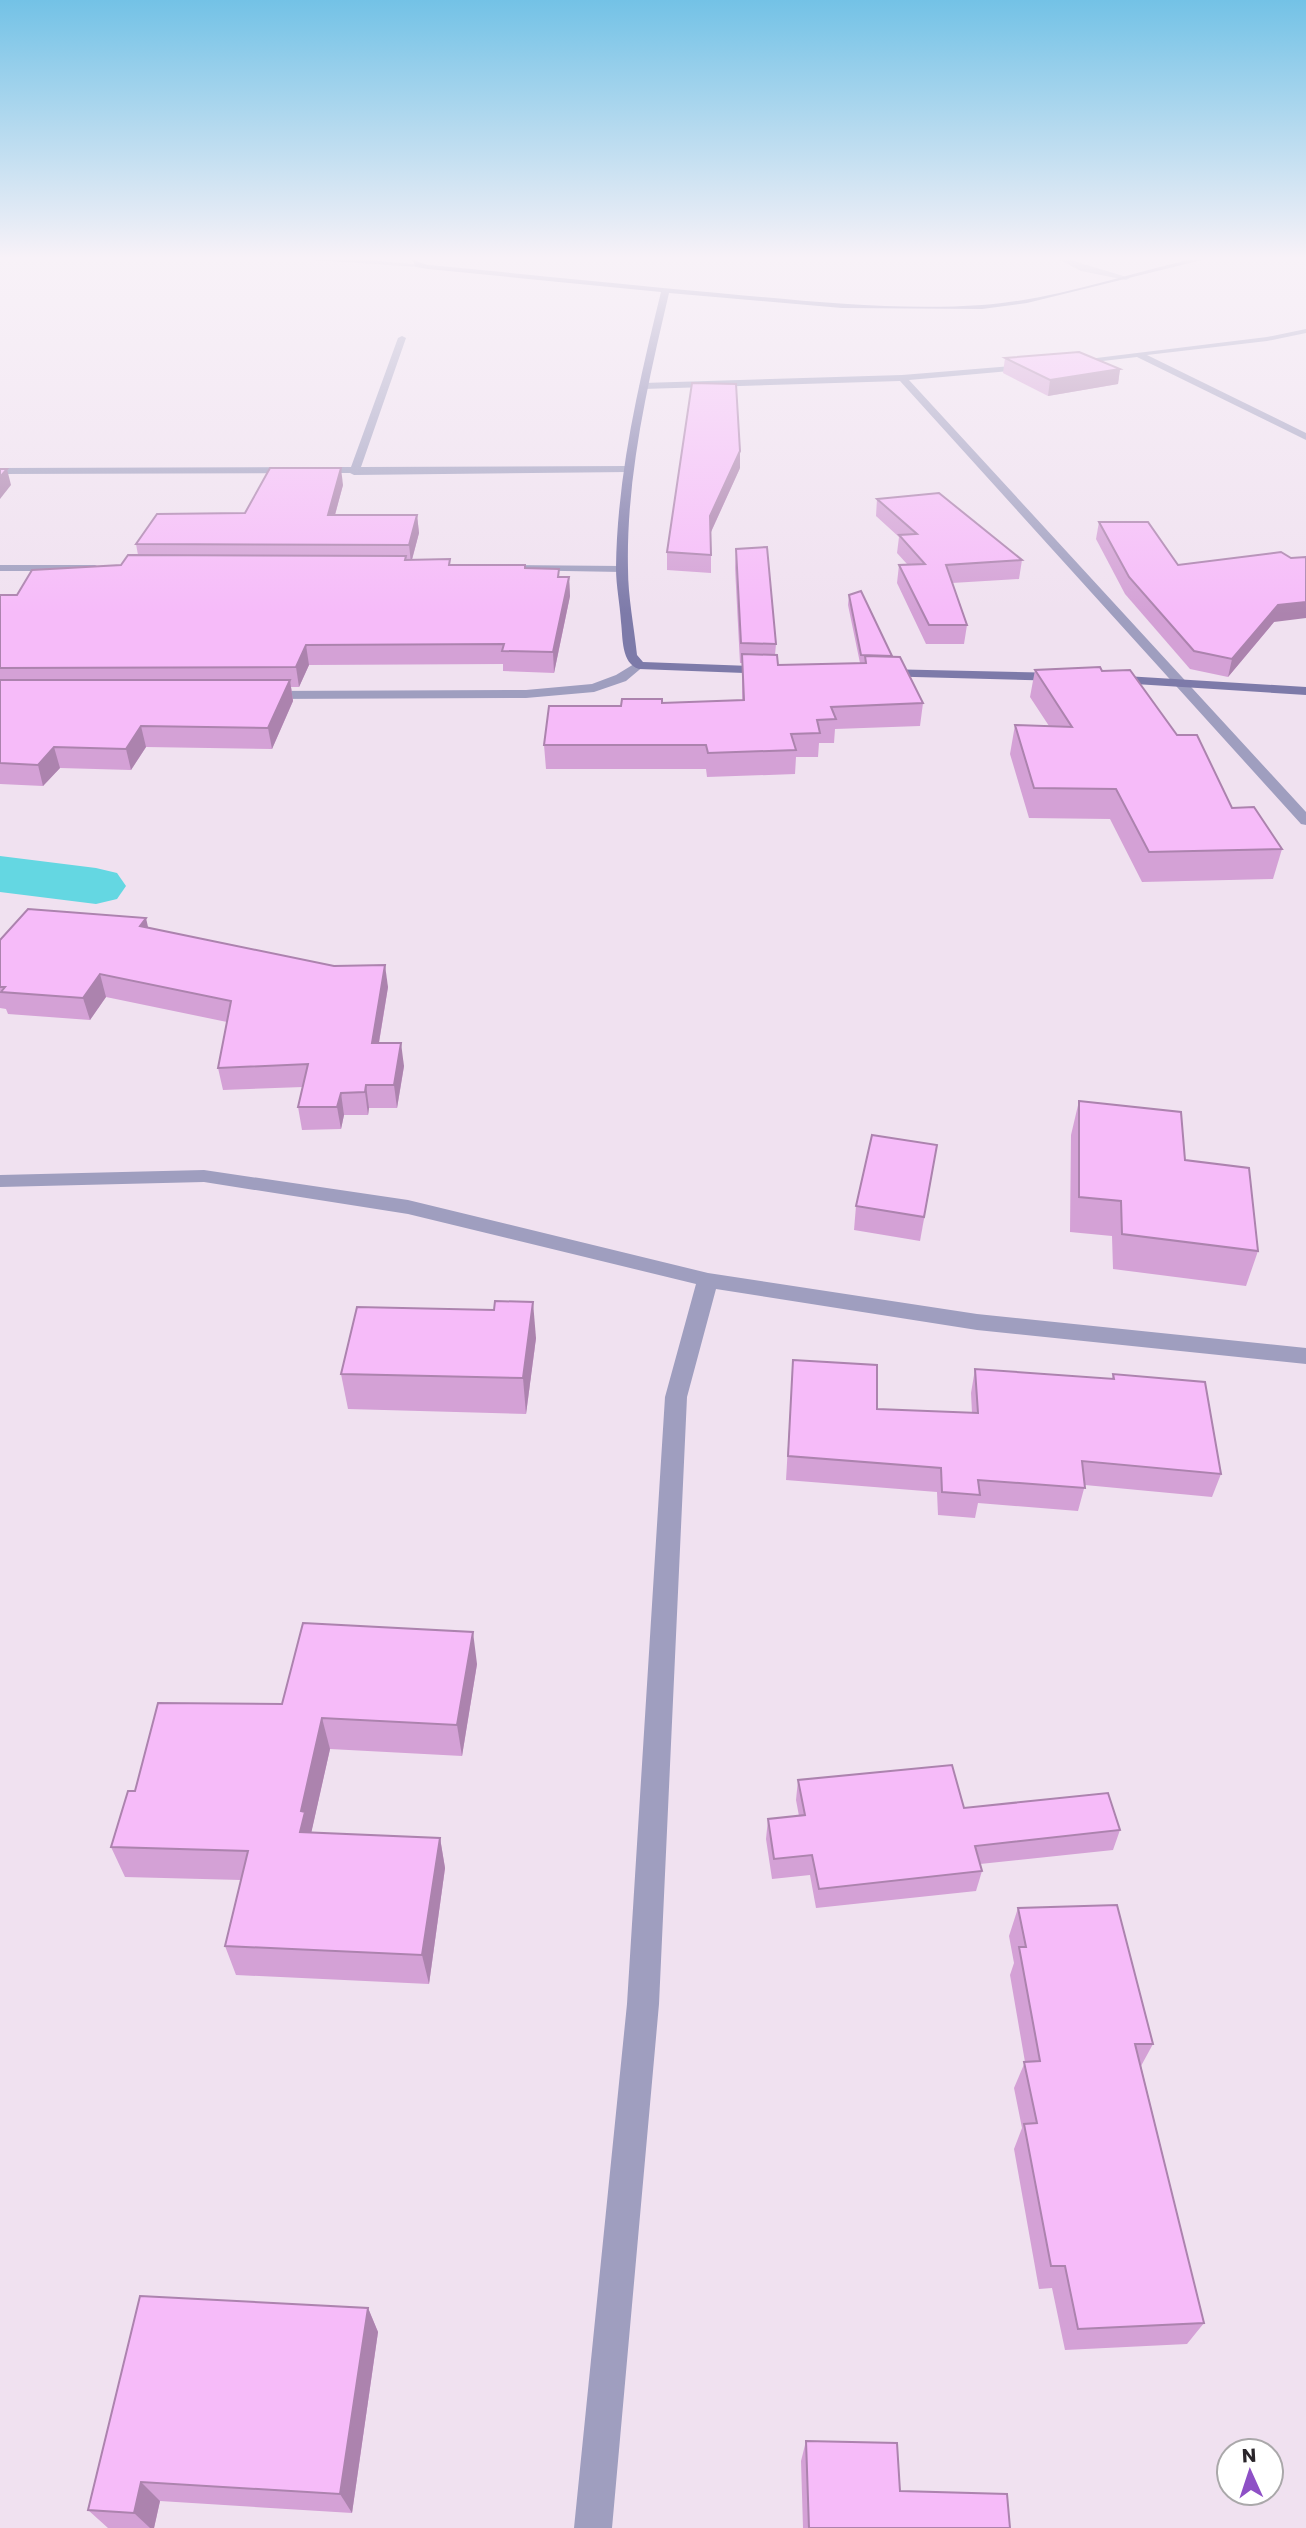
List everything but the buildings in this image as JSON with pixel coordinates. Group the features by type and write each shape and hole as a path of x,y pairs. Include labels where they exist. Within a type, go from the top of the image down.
{"street":[{"path":"354,472 388,378"},
{"path":"639,665 631,655 622,569 629,470 645,378"},
{"path":"643,386 874,378"},
{"path":"903,378 1306,821"},
{"path":"1187,378 1306,437"},
{"path":"0,471 629,470"},
{"path":"0,568 111,568"},
{"path":"497,568 622,569"},
{"path":"254,695 526,694 594,688 621,678 639,665 788,671"},
{"path":"871,672 1073,678"},
{"path":"1100,679 1306,691"},
{"path":"0,1181 204,1176 319,1191 408,1207 708,1280 977,1322 1306,1356"},
{"path":"593,2528 643,2004 676,1398 708,1280"}],"waterway":[{"path":"0,874 96,886"}]}
